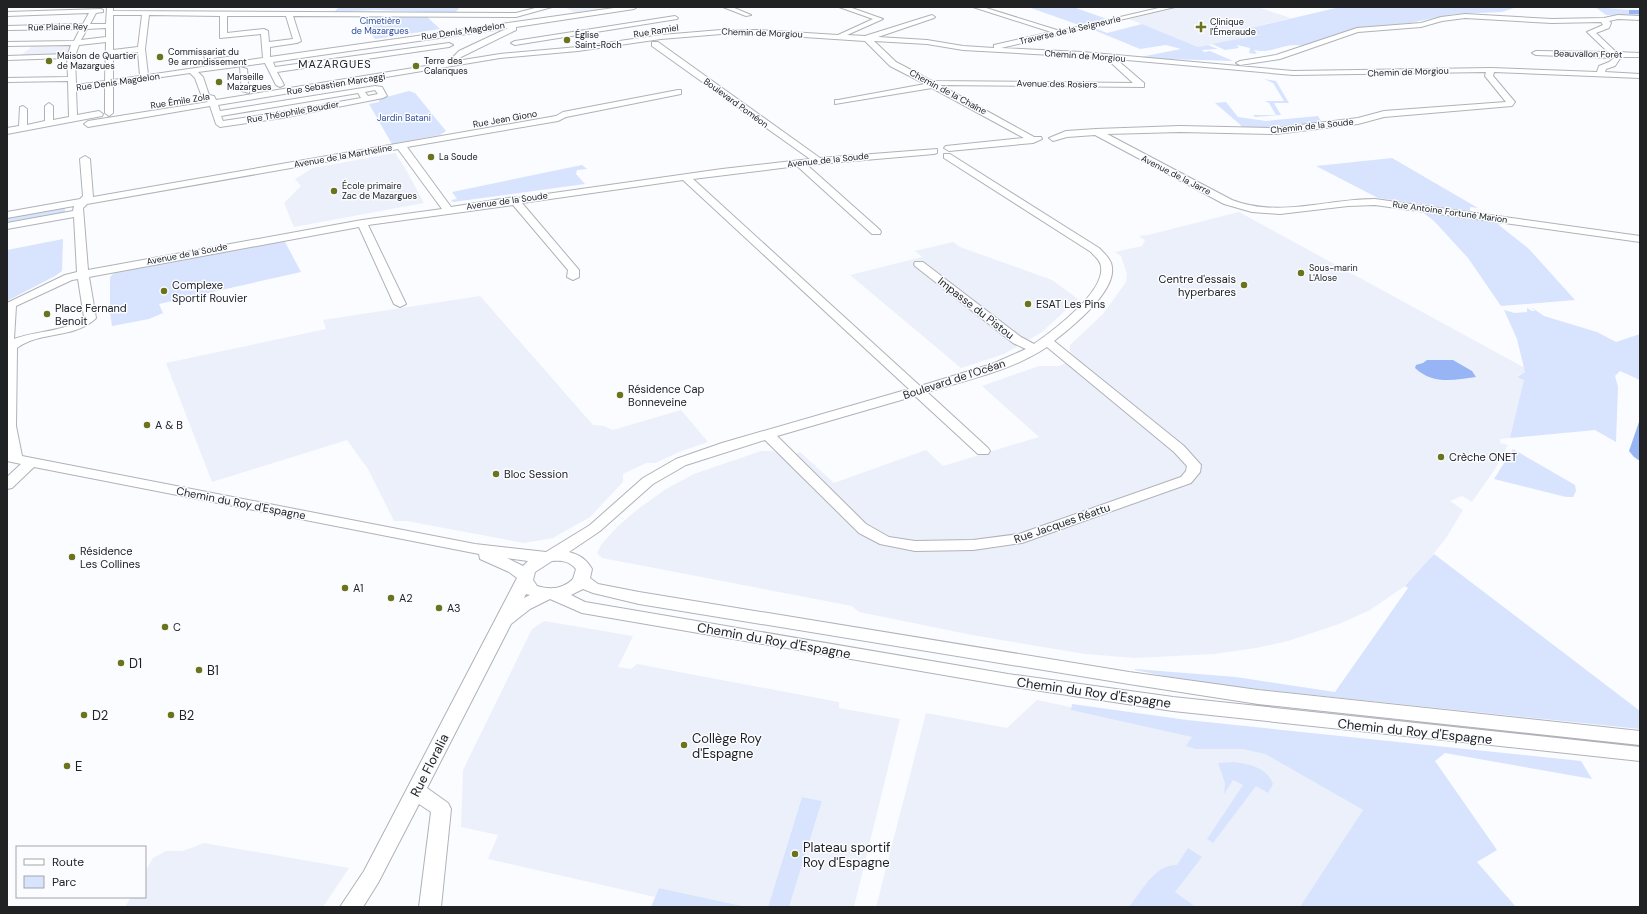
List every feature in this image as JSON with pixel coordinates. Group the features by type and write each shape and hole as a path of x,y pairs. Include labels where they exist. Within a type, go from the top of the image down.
{"street":[{"path":"144,78 141,49 143,16 152,7"},
{"path":"259,14 267,7"},
{"path":"517,14 524,7"},
{"path":"143,16 224,14 517,14 549,7"},
{"path":"446,74 470,69 462,58 462,53 518,25 581,20 634,7"},
{"path":"726,7 748,15"},
{"path":"837,36 880,19 842,7"},
{"path":"976,7 1059,33"},
{"name":"Traverse de la Seigneurie","path":"994,50 1006,45 1172,7"},
{"path":"109,113 110,10"},
{"path":"7,14 94,12 110,10 143,16 180,18"},
{"path":"568,11 597,30"},
{"path":"73,119 71,56 84,27 94,12"},
{"path":"7,27 28,13"},
{"path":"224,14 223,36 264,31 270,65 280,85"},
{"path":"266,45 297,41 289,14"},
{"path":"517,14 518,25"},
{"path":"1220,68 1222,64 1259,61 1277,57 1357,30 1379,27 1421,25 1441,19 1465,16 1545,21 1604,20 1618,17 1640,18"},
{"path":"867,38 932,17"},
{"path":"506,32 523,49 597,30 675,18"},
{"name":"Rue Denis Magdelon","path":"72,88 194,73 214,68 270,65 581,20"},
{"path":"1602,75 1601,69 1617,60 1617,54 1591,32 1606,26 1607,23 1604,20"},
{"name":"Rue Plaine Rey","path":"7,27 110,26"},
{"name":"Rue Ramiel","path":"523,49 677,27"},
{"name":"Chemin de Morgiou","path":"462,58 523,49 619,44 660,37 721,32 837,36 927,42 956,47 1109,57 1220,68 1318,74 1491,70 1640,76"},
{"name":"Chemin de la Chaîne","path":"867,38 893,64 933,84 1033,140"},
{"path":"7,44 76,43 110,39"},
{"path":"194,73 243,69 270,65 450,42 294,67 270,65"},
{"name":"Boulevard Poméon","path":"655,44 818,161"},
{"path":"110,53 141,49"},
{"name":"Rue Émile Zola","path":"7,130 109,113 154,109 206,97 280,85 339,80 374,71 523,49"},
{"path":"214,68 208,56 230,53"},
{"name":"Beauvallon Forêt","path":"1536,53 1640,55"},
{"path":"7,58 71,56"},
{"name":"Avenue des Rosiers","path":"933,84 1141,85 1109,57"},
{"name":"Rue Sebastien Marcaggi","path":"88,124 154,109 213,104 462,58"},
{"path":"294,67 297,72 389,59"},
{"path":"367,62 374,71"},
{"path":"243,69 246,91"},
{"name":"Chemin de la Soude","path":"1096,132 1276,130 1358,121 1384,114 1509,104 1510,102 1489,76 1491,70"},
{"path":"194,73 199,78 206,97 211,98 217,114 349,91 360,90 366,99"},
{"path":"7,80 72,79"},
{"path":"339,80 349,91"},
{"path":"838,102 933,84"},
{"name":"Rue Théophile Boudier","path":"217,114 220,124 282,115 383,96 379,89 375,88 360,90"},
{"name":"Avenue de la Martheline","path":"7,215 558,118 563,115 678,92"},
{"path":"49,106 49,123"},
{"path":"23,109 23,128"},
{"name":"Rue Jean Giono","path":"462,135 456,128 556,109 563,115"},
{"path":"245,110 246,120"},
{"path":"953,151 1096,132"},
{"name":"Avenue de la Jarre","path":"1096,132 1228,202 1259,210"},
{"path":"1053,138 1110,140"},
{"path":"401,146 447,210"},
{"name":"Avenue de la Soude","path":"13,344 8,342 8,308 12,304 52,284 69,277 83,274 362,223 514,200 799,163 934,151"},
{"name":"Boulevard de l'Océan","path":"549,557 595,528 648,481 681,462 727,446 996,367 1035,349 1047,341 1092,299 1105,281 1107,266 1094,250 953,151 937,155 934,151"},
{"path":"11,458 8,427 11,347 13,344 27,339 76,328 90,318 83,274 78,213 78,207 88,197 85,159"},
{"path":"799,163 876,232"},
{"path":"685,177 983,451"},
{"path":"514,200 574,270 573,277"},
{"name":"Rue Antoine Fortuné Marion","path":"1259,210 1283,210 1338,203 1375,202 1640,239"},
{"path":"7,226 78,213"},
{"path":"362,223 400,304"},
{"name":"Impasse du Pistou","path":"919,264 1017,340 1035,349"},
{"name":"Rue Jacques Réattu","path":"767,434 861,527 874,537 898,544 932,546 999,543 1022,538 1186,480 1193,472 1194,465 1190,459 1047,341"},
{"name":"Chemin du Roy d'Espagne","path":"11,458 475,550 549,557"},
{"path":"7,485 32,461"},
{"name":"Boulevard de l'Océan","path":"577,560 595,528"},
{"name":"Chemin du Roy d'Espagne","path":"475,550 515,568 525,578"},
{"path":"565,556 577,560 584,569 581,579 570,589 550,594 532,590 525,578 532,565 549,557 565,556"},
{"name":"Rue Floralia","path":"351,907 371,877 505,622 525,578"},
{"name":"Chemin du Roy d'Espagne","path":"581,579 593,588 639,598 1129,678 1258,697 1640,738"},
{"name":"Chemin du Roy d'Espagne","path":"550,594 582,607 597,610 1008,680 1204,708 1640,754"},
{"name":"Rue Floralia","path":"505,622 524,605 550,594"},
{"path":"1126,696 1135,692 1136,684 1129,678"},
{"path":"416,791 441,809 430,907"}],"shaded area":[{"path":"565,7 603,7 607,10 577,14"},
{"name":"Clinique l'Émeraude","path":"1177,7 1257,7 1291,18 1242,30 1262,35 1198,47 1129,19"},
{"path":"74,44 69,53 64,55 20,56 34,45"},
{"name":"École primaire Zac de Mazargues","path":"395,153 424,203 294,227 284,203 301,186 295,179 313,168"},
{"path":"1239,212 1525,368 1525,372 1517,376 1524,380 1515,424 1510,438 1500,439 1500,443 1508,445 1495,469 1472,502 1462,496 1450,501 1463,510 1446,538 1419,572 1405,586 1370,610 1339,624 1288,641 1256,648 1214,654 1135,658 1085,654 972,635 859,612 852,606 602,558 597,553 601,545 617,527 638,509 666,489 694,474 761,451 773,451 783,458 800,452 834,483 926,450 943,466 1039,437 982,386 1039,366 1059,366 1076,358 1070,352 1070,345 1103,314 1126,282 1127,274 1121,256 1115,252 1142,246 1145,240 1139,236"},
{"path":"953,242 960,247 1052,280 1078,299 1042,332 1004,354 961,368 850,275 922,257 915,251"},
{"path":"480,296 593,425 604,426 613,430 681,410 708,442 679,452 655,463 646,463 623,474 623,482 590,517 553,538 524,543 407,521 394,521 368,469 347,440 212,482 166,363 326,329 323,320"},
{"name":"Collège Roy d'Espagne","path":"544,621 633,636 618,667 631,669 637,664 839,702 839,708 900,719 854,907 789,907 822,801 802,797 768,907 747,907 659,888 655,897 488,859 498,835 461,827 463,770 532,629"},
{"path":"1037,700 1241,743 1265,754 1363,810 1307,907 1196,907 1153,877 1129,907 876,907 926,713 1007,728"},
{"path":"204,843 349,868 323,907 125,907 130,898 146,898 146,870 153,858 166,851 183,851"}],"green space":[{"name":"Cimetière de Mazargues","path":"339,7 460,7 455,13 376,10 334,12"},
{"path":"1028,7 1073,7 1107,19 1079,25"},
{"path":"1340,7 1517,7 1502,12 1453,14 1410,23 1365,27 1303,46 1291,45 1266,51 1254,50 1257,53 1255,54 1249,53 1250,48 1237,45 1239,48 1225,50 1212,44 1260,35 1242,30"},
{"path":"1595,7 1640,11 1640,17 1606,15"},
{"name":"Cimetière de Mazargues","path":"356,14 424,14 440,29 375,39"},
{"path":"1142,24 1198,47 1208,45 1218,49 1202,50 1204,52 1210,51 1233,61 1135,58 1181,49 1166,45 1140,49 1089,28 1092,27 1107,33"},
{"path":"1264,79 1276,81 1289,103 1274,103 1281,115 1255,117 1253,115 1276,115 1269,103 1265,101 1284,101 1273,83"},
{"name":"Jardin Batani","path":"409,91 415,93 446,131 440,135 392,144 369,104 379,102 379,99"},
{"path":"1226,102 1238,117 1266,121 1318,116 1323,124 1275,129 1244,128 1215,103"},
{"path":"1392,158 1478,208 1470,207 1470,211 1378,198 1316,166"},
{"path":"582,165 587,169 577,170 576,174 585,184 453,202 451,200 457,199 452,192"},
{"path":"65,206 65,214 7,224 7,216"},
{"path":"1421,211 1497,222 1529,249 1575,300 1501,306 1468,258 1434,221"},
{"path":"63,239 62,271 7,301 7,250"},
{"name":"Complexe Sportif Rouvier","path":"284,240 301,272 159,304 163,313 149,319 112,326 110,313 110,277 113,274 123,270"},
{"path":"1531,307 1544,316 1597,332 1616,342 1640,334 1640,380 1620,371 1615,376 1618,387 1616,442 1595,430 1510,438 1524,380 1517,377 1525,372 1517,339 1504,310 1515,313 1527,312 1527,308 1535,311"},
{"path":"1513,449 1575,485 1576,491 1573,497 1566,497 1494,479"},
{"path":"1434,554 1640,711 1640,729 1189,681 1135,670 1236,677 1335,692 1408,588 1405,586"},
{"path":"1072,704 1187,720 1581,761 1592,779 1445,753 1435,761 1497,850 1477,862 1516,907 1300,907 1363,810 1265,754 1243,749 1196,749 1186,746 1192,737 1071,710"},
{"path":"1233,762 1257,767 1270,778 1273,784 1268,793 1256,786 1213,843 1207,839 1243,785 1233,780 1224,794 1225,783 1218,763"},
{"name":"Plateau sportif Roy d'Espagne","path":"802,797 822,801 789,907 768,907"},
{"path":"1188,848 1202,857 1175,892 1196,907 1129,907 1144,886 1156,874 1169,866 1177,865"},
{"path":"659,888 747,907 651,907"}],"water":[{"path":"1427,360 1453,360 1472,371 1476,377 1444,380 1429,377 1415,368 1416,365"},
{"path":"1640,419 1640,461 1629,451"}],"waterway":[{"path":"1632,12 1640,12"}],"place":[{"name":"Clinique l'Émeraude","path":"1201,27"},
{"name":"Église Saint-Roch","path":"567,40"},
{"name":"Commissariat du 9e arrondissement","path":"160,57"},
{"name":"Maison de Quartier de Mazargues","path":"49,61"},
{"name":"Terre des Calanques","path":"416,66"},
{"name":"Marseille Mazargues","path":"219,82"},
{"name":"La Soude","path":"431,157"},
{"name":"École primaire Zac de Mazargues","path":"334,191"},
{"name":"Sous-marin L'Alose","path":"1301,273"},
{"name":"Centre d'essais hyperbares","path":"1244,285"},
{"name":"Complexe Sportif Rouvier","path":"164,291"},
{"name":"ESAT Les Pins","path":"1028,304"},
{"name":"Place Fernand Benoit","path":"47,314"},
{"name":"Résidence Cap Bonneveine","path":"620,395"},
{"name":"A & B","path":"147,425"},
{"name":"Crèche ONET","path":"1441,457"},
{"name":"Bloc Session","path":"496,474"},
{"name":"Résidence Les Collines","path":"72,557"},
{"name":"A1","path":"345,588"},
{"name":"A2","path":"391,598"},
{"name":"A3","path":"439,608"},
{"name":"C","path":"165,627"},
{"name":"D1","path":"121,663"},
{"name":"B1","path":"199,670"},
{"name":"D2","path":"84,715"},
{"name":"B2","path":"171,715"},
{"name":"Collège Roy d'Espagne","path":"684,745"},
{"name":"E","path":"67,766"},
{"name":"Plateau sportif Roy d'Espagne","path":"795,854"}],"district":[{"name":"MAZARGUES","path":"335,64"}]}
